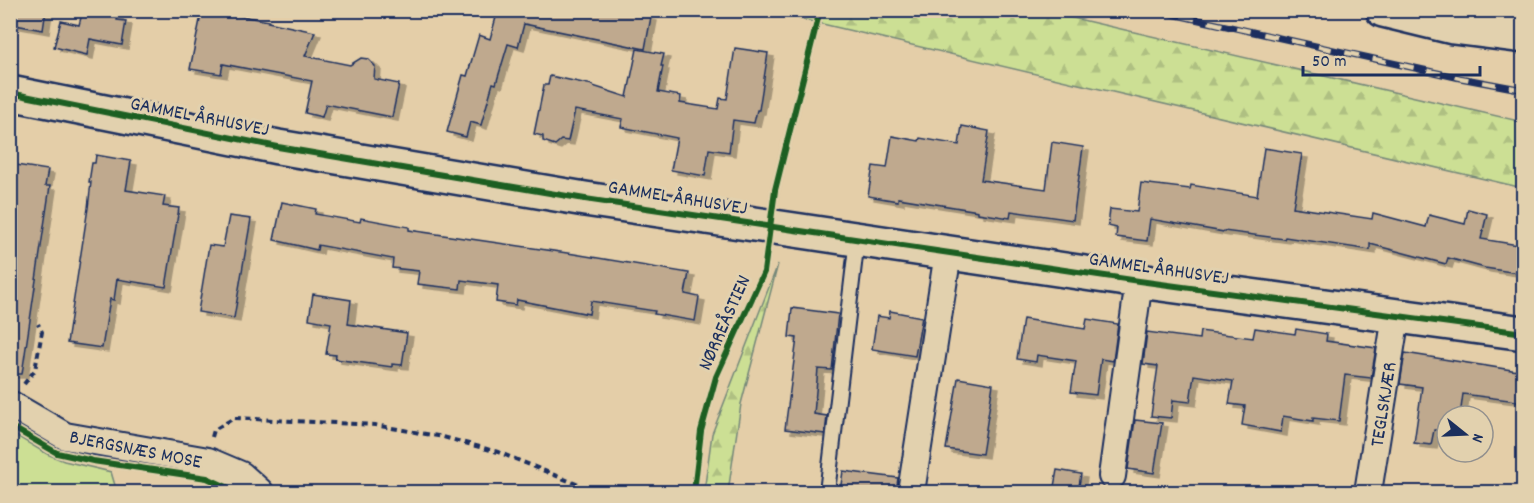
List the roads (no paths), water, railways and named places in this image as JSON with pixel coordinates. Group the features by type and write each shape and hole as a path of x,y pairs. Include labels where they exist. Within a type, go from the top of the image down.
{"street":[{"path":"1383,10 1453,27 1524,36"},
{"name":"GAMMEL ÅRHUSVEJ","path":"10,93 278,147 585,199 1139,281 1524,333"},
{"path":"911,492 948,253"},
{"name":"GAMMEL ÅRHUSVEJ","path":"1112,476 1139,281"},
{"name":"TEGLSKJÆR","path":"1368,492 1396,316"},
{"name":"BJERGSNÆS MOSE","path":"17,395 65,436 208,461 241,475 260,492"}],"lane":[{"path":"827,492 857,239"}],"railway":[{"path":"1154,10 1524,90"}]}
